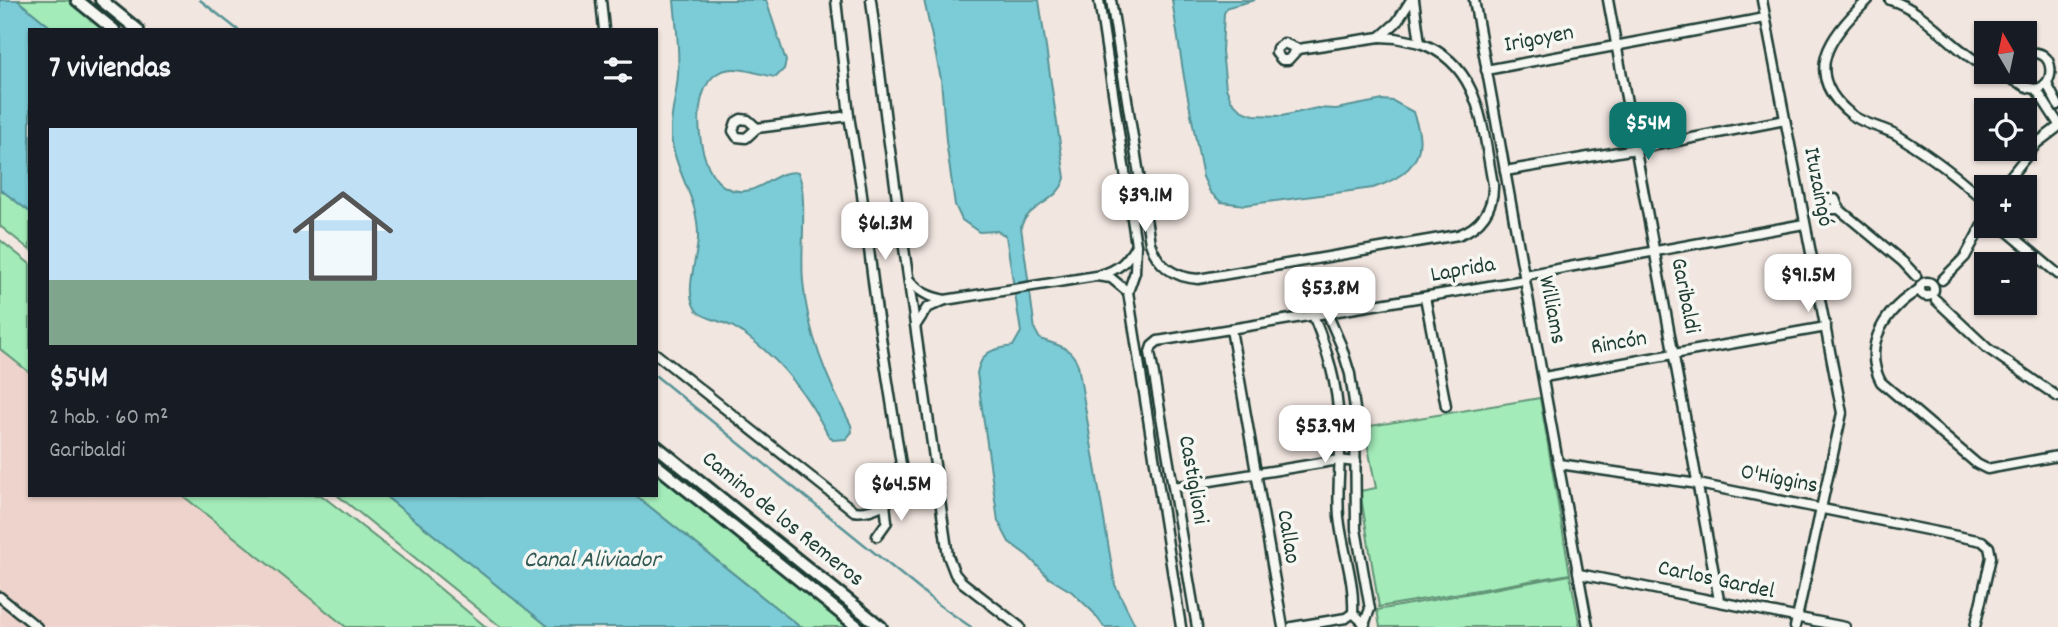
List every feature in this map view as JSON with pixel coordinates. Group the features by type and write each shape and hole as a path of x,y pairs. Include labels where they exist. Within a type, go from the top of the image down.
{"main road":[{"path":"76,0 111,28"},
{"path":"101,0 136,28"},
{"name":"Camino de los Remeros","path":"658,448 881,627"},
{"name":"Camino de los Remeros","path":"658,467 858,627"}],"street":[{"path":"601,0 604,28"},
{"path":"658,356 848,508 865,512 899,493 903,477 877,312 862,187 849,116 835,0"},
{"path":"871,0 948,556 952,568 962,582 1020,627"},
{"path":"1099,0 1136,245 1135,272 1128,292 1181,627"},
{"path":"1111,0 1150,243 1161,264 1185,278 1198,279 1458,234 1477,225 1489,209 1493,195 1473,92 1458,67 1447,56 1420,43 1380,37 1298,49"},
{"path":"1412,0 1420,43"},
{"path":"1380,37 1397,22 1412,0"},
{"name":"Williams","path":"1474,0 1588,627"},
{"name":"Garibaldi","path":"1608,0 1719,600"},
{"name":"Ituzaingó","path":"1762,0 1842,413 1794,627"},
{"path":"1868,0 1838,30 1828,48 1825,76 1835,97 1854,117 1891,131 1934,159 1974,192"},
{"path":"1889,0 1912,9 1953,46 1974,59"},
{"name":"Irigoyen","path":"1486,70 1765,18"},
{"path":"2020,84 2036,89 2047,84 2050,79 2056,60 2037,53"},
{"path":"2047,84 2058,105"},
{"path":"2012,175 2037,143 2058,125 2036,89"},
{"path":"757,128 849,116"},
{"path":"1505,170 1785,121"},
{"path":"1839,209 1903,262 1987,348 2058,397"},
{"name":"Laprida","path":"1158,341 1425,297 1656,250 1804,224"},
{"path":"1975,238 1965,257 1942,280 1928,290 1908,296 1888,316 1878,332 1875,344 1875,366 1881,382 1977,464 1987,468 2002,468 2058,456"},
{"path":"2015,238 2058,274"},
{"path":"916,325 927,308 945,300 1096,276 1118,268 1129,258 1136,245"},
{"path":"1096,276 1111,278 1128,292"},
{"path":"909,279 926,295 945,300"},
{"path":"1425,297 1446,406"},
{"path":"1313,315 1329,354 1335,382 1339,418 1338,515 1354,602 1353,613 1364,625 1370,609 1356,529 1355,409 1350,374 1328,313"},
{"name":"Rincón","path":"1544,377 1826,327"},
{"name":"Callao","path":"1231,329 1283,627"},
{"name":"Castiglioni","path":"1158,341 1150,352 1197,627"},
{"path":"1174,487 1339,460 1356,462"},
{"name":"O'Higgins","path":"1559,464 1698,484 1982,541 1989,547 1991,557 1975,627"},
{"path":"877,536 887,522 885,503"},
{"name":"Carlos Gardel","path":"1579,574 1845,627"},
{"path":"0,597 37,627"},
{"path":"1292,627 1346,618 1353,613"}],"shaded area":[{"path":"0,349 28,371 28,497 184,497 346,627 0,627"}],"green space":[{"path":"17,0 67,0 102,28 52,28"},
{"path":"0,189 28,210 28,248 0,226"},
{"path":"0,240 28,262 28,371 0,349"},
{"path":"1540,398 1570,574 1379,607 1360,491 1376,488 1364,427"},
{"path":"658,474 849,627 800,627 638,497 658,497"},
{"path":"184,497 324,497 486,627 346,627"},
{"path":"339,497 386,497 549,627 501,627"},
{"path":"1570,575 1580,627 1380,627 1377,610"}],"water":[{"path":"0,0 17,0 52,28 28,28 28,210 0,189"},
{"path":"674,0 766,0 786,61 784,69 776,77 740,69 725,70 709,82 702,96 699,113 703,150 716,180 737,191 756,188 790,172 798,173 803,194 802,270 805,300 820,355 851,425 852,432 846,439 833,440 828,435 800,389 764,350 731,326 700,314 693,304 691,287 698,239 697,225 692,200 675,156 671,134 678,65"},
{"path":"924,0 1039,0 1065,178 1056,193 1029,214 1021,227 1035,330 1040,339 1058,345 1072,354 1078,365 1115,585 1136,627 1104,627 1072,592 1049,578 1028,556 1009,542 998,521 977,373 982,360 989,352 1013,346 1021,332 1006,236 997,231 979,232 962,220 955,205 941,79"},
{"path":"1172,0 1255,0 1228,7 1224,13 1222,51 1226,88 1231,100 1242,111 1254,115 1282,116 1317,108 1336,109 1383,100 1393,101 1413,112 1419,131 1419,145 1413,163 1400,176 1373,188 1245,205 1221,202 1210,192 1203,177"},
{"name":"Canal Aliviador","path":"386,497 638,497 800,627 549,627"}],"waterway":[{"path":"200,0 235,28"},
{"path":"658,378 939,605 971,627"}]}
